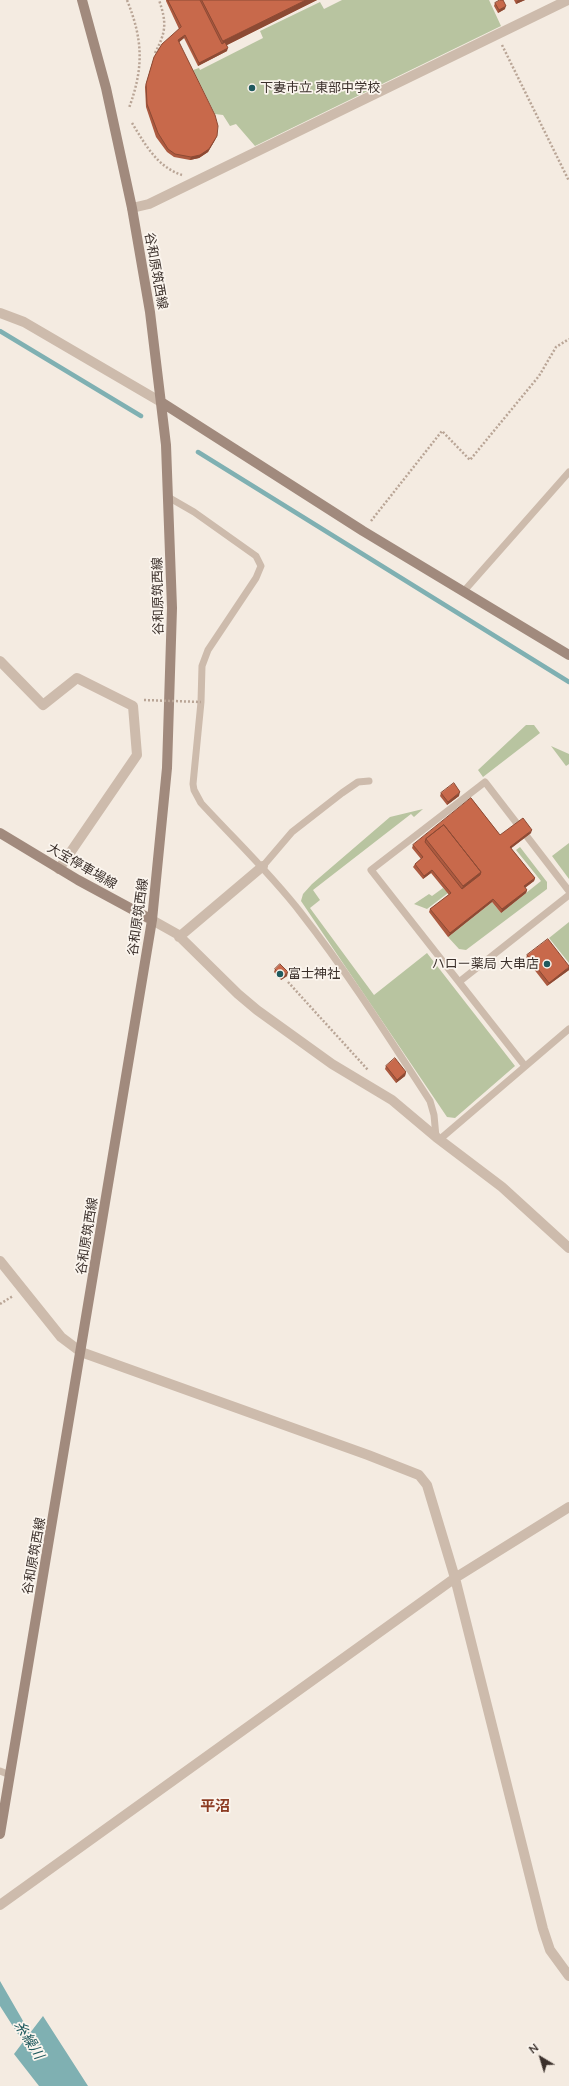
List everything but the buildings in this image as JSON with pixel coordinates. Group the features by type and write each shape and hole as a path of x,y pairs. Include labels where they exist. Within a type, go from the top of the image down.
{"main road":[{"name":"谷和原筑西線","path":"0,1834 152,920 167,768 172,608 168,497 161,402 150,312 132,208 106,88 82,0"},
{"path":"161,402 363,531 569,655"},
{"name":"大宝停車場線","path":"0,833 59,869 152,920"}],"street":[{"path":"132,208 149,204 202,179 568,0"},
{"path":"0,313 24,322 161,402"},
{"path":"0,661 43,706 77,678 133,706 137,755 59,869"},
{"path":"179,937 263,866"},
{"path":"152,920 179,937 238,994 257,1010 332,1064 392,1100 437,1139 502,1187 569,1248"},
{"path":"0,1261 61,1337 81,1352 368,1454 419,1475 426,1485 455,1578 542,1929 550,1950 569,1976"},
{"path":"0,1906 455,1578 569,1507"}],"lane":[{"path":"464,591 569,472"},
{"path":"168,497 194,512 256,556 261,566 256,578 208,650 202,666 201,702 193,784 194,790 210,812 263,866 302,914 369,1008 430,1101 434,1115 437,1139"},
{"path":"263,866 292,832 358,782 369,781"},
{"path":"525,1066 371,870 484,782 569,891"},
{"path":"459,982 569,895"},
{"path":"437,1139 569,1029"},
{"path":"0,1771 10,1775"}],"path":[{"path":"127,0 137,30 141,53 139,77 128,108"},
{"path":"155,53 165,30 159,0"},
{"path":"497,35 569,181"},
{"path":"132,124 149,151 164,166 172,172 202,179"},
{"path":"363,531 442,431 470,460 539,376 556,347 569,339"},
{"path":"144,700 201,702"},
{"path":"288,982 370,1072"}],"green space":[{"path":"342,0 489,0 501,26 255,146 236,124 230,126 223,115 215,114 193,70 199,68 200,70 263,38 260,31 320,2 324,9"},
{"path":"526,725 534,725 540,733 483,777 478,770"},
{"path":"551,746 569,754 569,764 566,766"},
{"path":"423,809 414,817 411,814 313,890 320,900 310,908 374,995 427,953 515,1066 455,1118 447,1117 301,901 303,894 312,884 390,817"},
{"path":"569,843 569,879 552,856"},
{"path":"520,847 547,882 547,889 466,950 459,949 448,937 492,902 501,913 541,881 516,850"},
{"path":"443,888 448,893 427,909 414,904 429,894 432,896"},
{"path":"569,922 569,963 549,938"}],"water":[{"name":"糸繰川","path":"0,1981 30,2033 43,2016 88,2086 39,2086 14,2054 23,2042 0,2006"}],"waterway":[{"path":"0,331 141,416"},
{"path":"198,452 569,682"}],"place":[{"name":"下妻市立 東部中学校","path":"252,88"},
{"name":"ハロー薬局 大串店","path":"547,964"},
{"name":"富士神社","path":"280,974"}],"district":[{"name":"平沼","path":"215,1806"}]}
